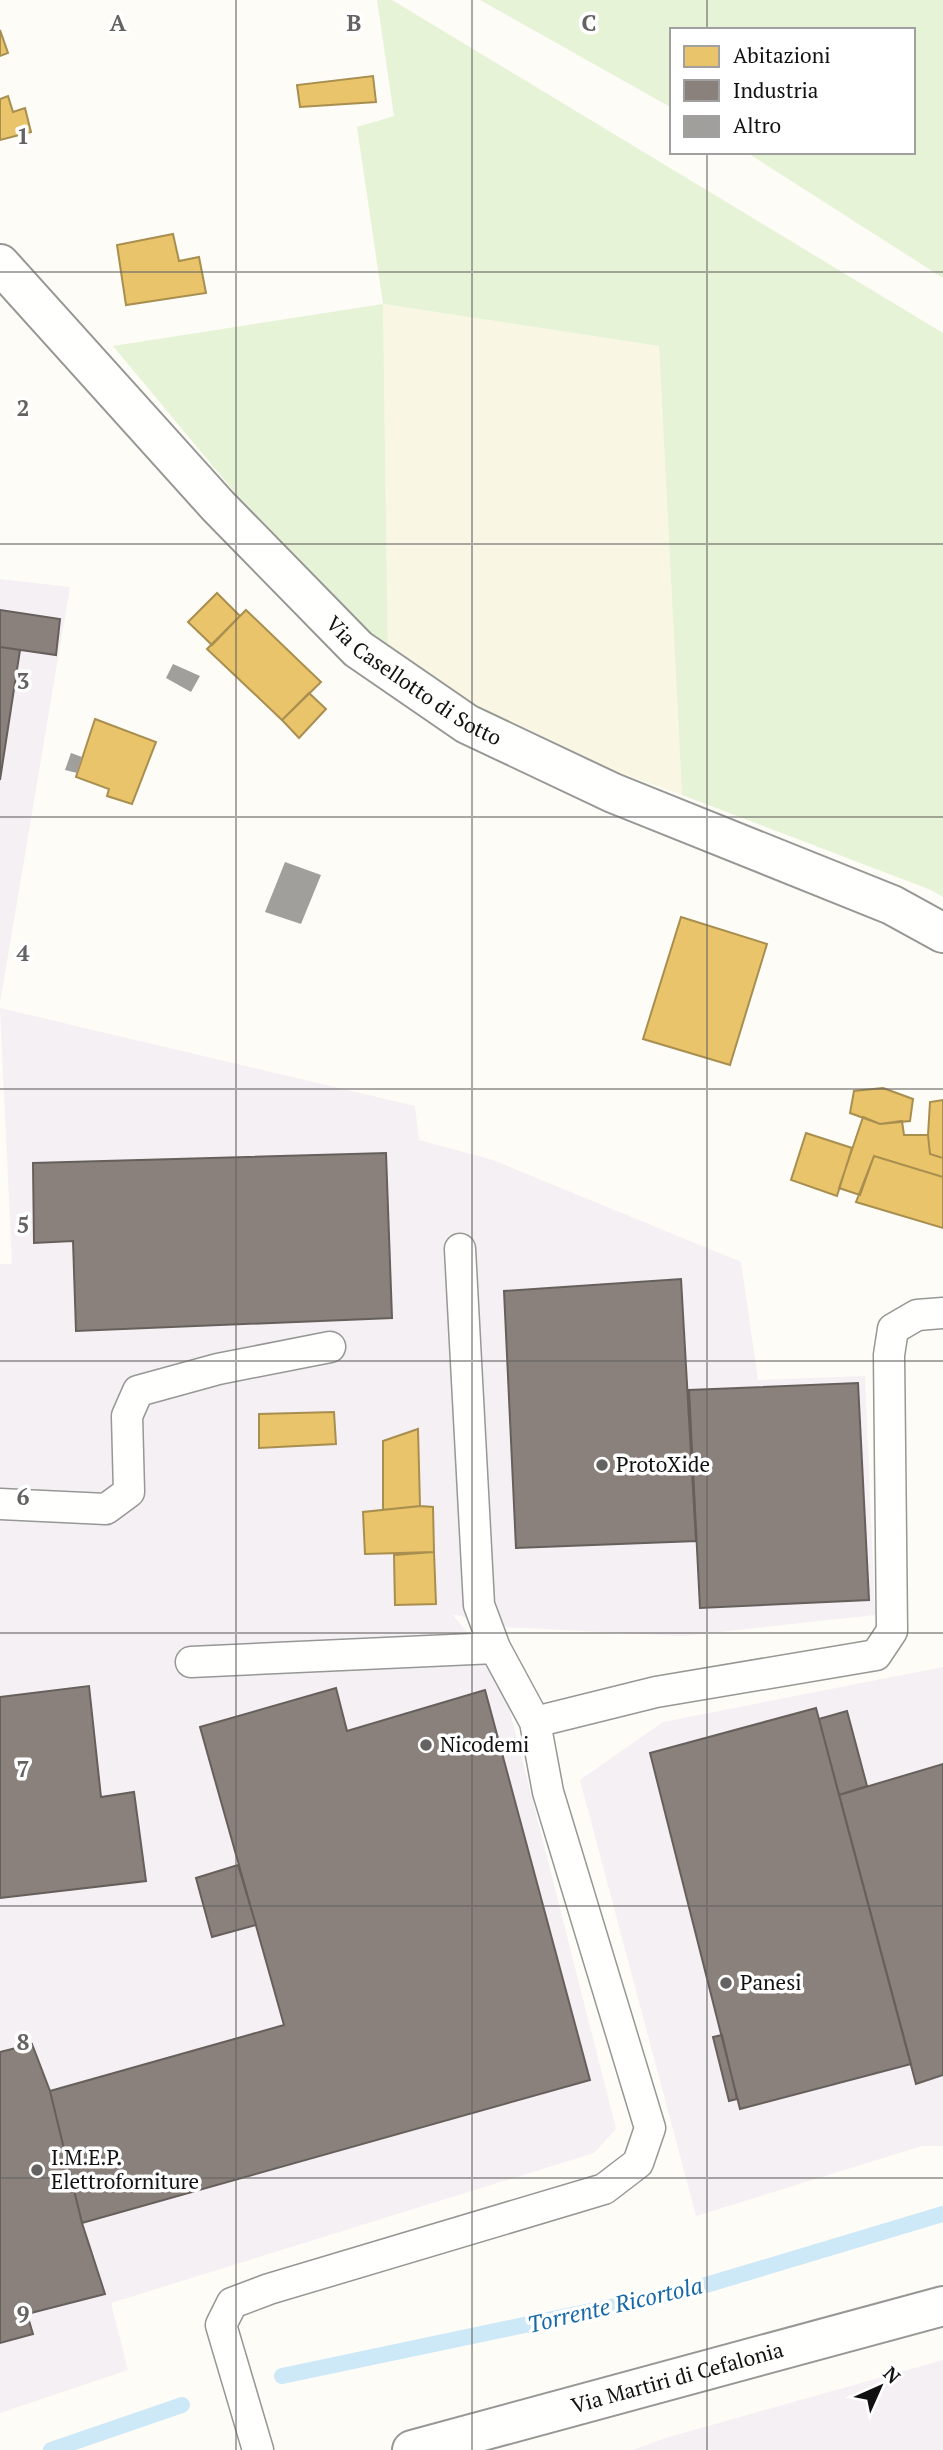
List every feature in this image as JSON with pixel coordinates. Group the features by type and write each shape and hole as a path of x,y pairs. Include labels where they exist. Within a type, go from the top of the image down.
{"street":[{"name":"Via Casellotto di Sotto","path":"0,264 218,506 358,649 467,724 613,793 892,905 943,933"},
{"name":"Via Martiri di Cefalonia","path":"412,2450 943,2306"}],"lane":[{"path":"258,2450 221,2325 232,2303 269,2289 604,2189 638,2163 650,2128 548,1792 535,1722 495,1648 480,1605 460,1249"},
{"path":"535,1722 656,1692 876,1655 892,1631 888,1355 893,1329 917,1315 943,1313"},
{"path":"0,1504 106,1509 129,1492 127,1416 138,1391 218,1369 330,1347"},
{"path":"191,1662 495,1648"}],"shaded area":[{"path":"383,304 659,346 682,795 525,739 388,657"},
{"path":"0,579 70,587 0,1003"},
{"path":"0,1008 415,1106 419,1140 493,1160 741,1262 758,1380 865,1376 875,1615 683,1636 505,1627 452,1614 500,1672 616,2129 594,2153 111,2303 128,2370 0,2413 0,1519 90,1523 0,1491 0,1264 12,1264"},
{"path":"943,1667 943,2146 922,2146 696,2216 580,1780 663,1722"},
{"path":"943,2360 943,2450 632,2450 669,2437"}],"green space":[{"path":"377,0 392,0 943,333 943,897 931,890 682,795 659,346 383,304 357,127 394,116"},
{"path":"480,0 943,0 943,278 749,154 915,154 915,28 670,28 670,107"},
{"path":"383,304 388,657 291,560 113,346"}],"building: Abitazioni":[{"path":"0,30 8,53 0,56"},
{"path":"373,76 376,102 300,107 297,85"},
{"path":"8,96 13,112 25,108 31,132 0,140 0,99"},
{"path":"173,234 179,261 199,257 206,293 126,305 117,245"},
{"path":"217,593 240,616 212,645 188,622"},
{"path":"246,610 321,682 282,720 207,649"},
{"path":"309,693 326,709 299,738 282,720"},
{"path":"95,719 156,742 132,804 107,796 109,789 76,777"},
{"path":"681,917 767,944 730,1065 643,1039"},
{"path":"883,1088 913,1099 910,1121 880,1124 850,1113 854,1091"},
{"path":"943,1100 943,1158 930,1154 928,1135 930,1102"},
{"path":"863,1117 880,1124 902,1121 904,1135 928,1135 930,1154 943,1158 943,1177 874,1156 860,1195 839,1188"},
{"path":"806,1133 852,1148 837,1196 791,1180"},
{"path":"874,1156 943,1177 943,1228 856,1202"},
{"path":"334,1412 336,1444 259,1448 259,1414"},
{"path":"418,1429 420,1506 383,1510 383,1441"},
{"path":"433,1507 434,1552 365,1554 363,1512"},
{"path":"434,1552 436,1604 395,1605 394,1555"}],"building: Industria":[{"path":"0,610 60,619 56,655 0,647"},
{"path":"0,647 20,650 0,780"},
{"path":"386,1153 392,1318 76,1331 73,1241 34,1243 33,1163"},
{"name":"ProtoXide","path":"681,1279 696,1541 516,1548 504,1291"},
{"path":"858,1383 869,1600 700,1608 689,1390"},
{"path":"89,1686 101,1797 134,1792 146,1881 0,1898 0,1697"},
{"path":"336,1688 347,1731 485,1690 590,2080 82,2223 50,2091 284,2025 200,1727"},
{"path":"816,1708 911,2064 740,2109 650,1753"},
{"path":"847,1711 867,1786 839,1795 819,1719"},
{"path":"943,1764 943,2075 916,2084 839,1795"},
{"path":"238,1865 256,1925 212,1937 196,1878"},
{"path":"722,2035 737,2099 729,2101 713,2037"},
{"name":"I.M.E.P. Elettroforniture","path":"32,2044 50,2091 82,2223 105,2294 27,2314 33,2334 0,2343 0,2052"}],"building: Altro":[{"path":"173,664 200,676 191,692 166,678"},
{"path":"71,753 82,757 77,773 65,770"},
{"path":"285,862 321,875 301,924 265,912"}],"waterway":[{"name":"Torrente Ricortola","path":"282,2376 686,2291 943,2214"},
{"name":"Torrente Ricortola","path":"51,2450 182,2405"}],"place":[{"name":"ProtoXide","path":"602,1465"},
{"name":"Nicodemi","path":"426,1745"},
{"name":"Panesi","path":"726,1983"},
{"name":"I.M.E.P. Elettroforniture","path":"37,2170"}]}
